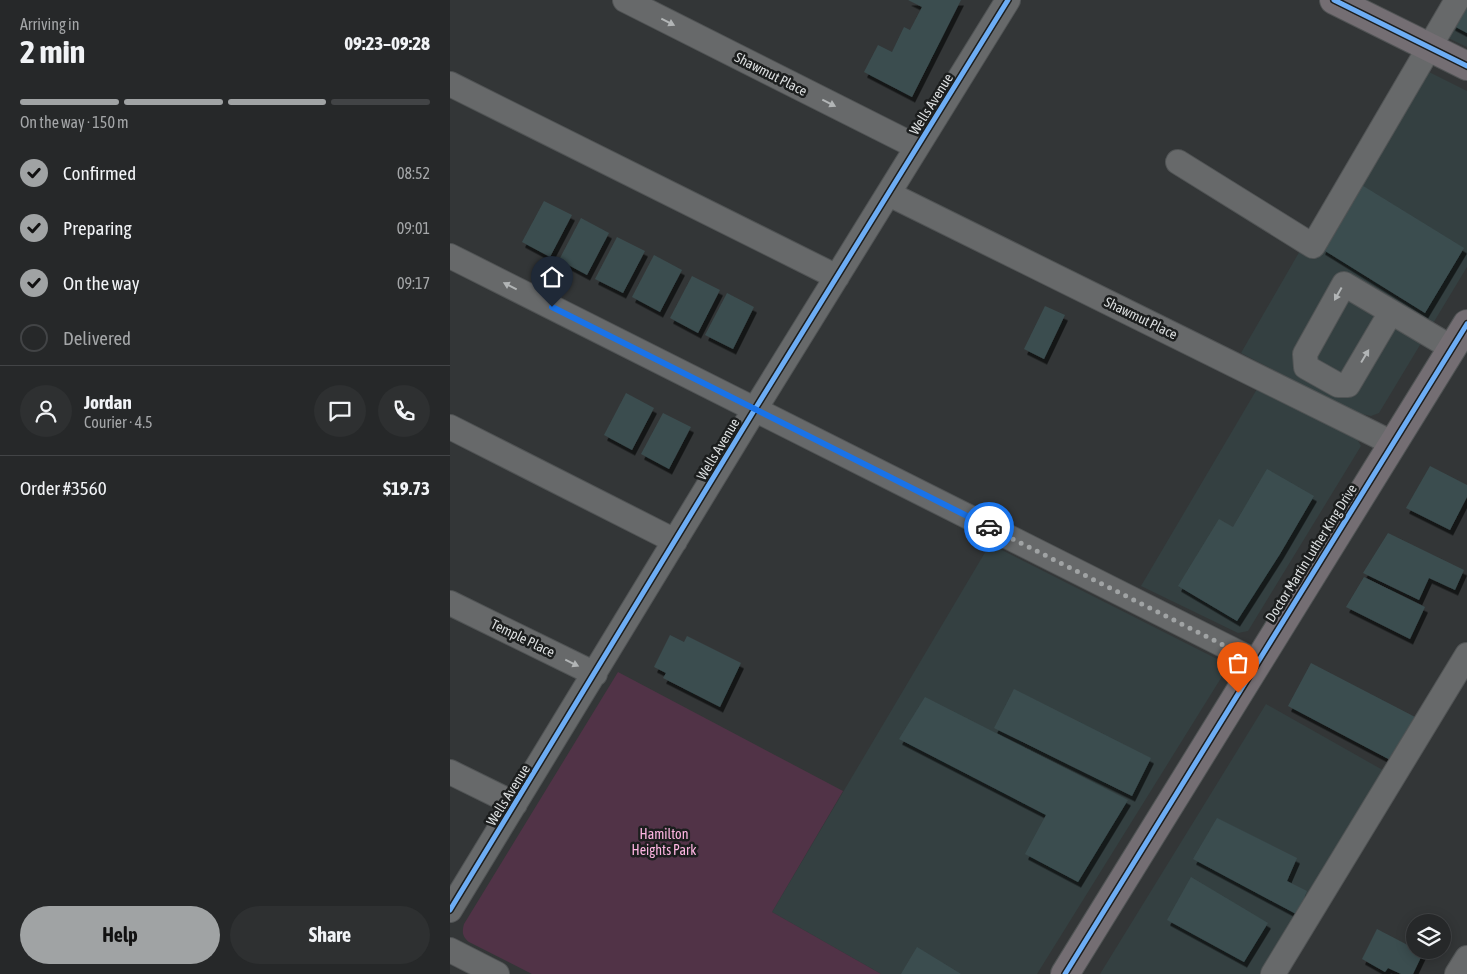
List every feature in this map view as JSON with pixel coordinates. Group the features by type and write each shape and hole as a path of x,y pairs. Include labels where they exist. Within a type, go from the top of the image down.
{"main road":[{"path":"1334,0 1467,66"},
{"name":"Doctor Martin Luther King Drive","path":"1065,974 1467,324"}],"street":[{"name":"Shawmut Place","path":"625,0 918,147"},
{"path":"1178,162 1313,246 1457,0"},
{"name":"Wells Avenue","path":"450,910 837,277 890,194 1003,2"},
{"path":"450,84 837,277"},
{"name":"Shawmut Place","path":"890,194 1392,443"},
{"path":"450,256 1257,662"},
{"path":"1392,312 1452,348"},
{"path":"450,427 675,541"},
{"name":"Temple Place","path":"450,603 595,674"},
{"path":"1273,974 1467,655"},
{"path":"450,772 515,804"},
{"path":"450,950 497,974"},
{"path":"1457,974 1467,958"}],"shaded area":[{"path":"1467,0 1467,47 1444,36"},
{"path":"1425,70 1467,91 1467,267 1379,413 1371,416 1357,413 1241,353 1301,249"},
{"path":"1257,389 1356,437 1361,446 1248,631 1238,633 1141,586"},
{"path":"990,544 1219,660 1223,667 1221,678 1037,974 881,974 772,912"},
{"path":"1266,704 1388,773 1265,974 1100,974"}],"green space":[{"name":"Hamilton Heights Park","path":"618,672 843,791 772,912 881,974 532,974 469,942 465,938 463,934 464,924"}],"building":[{"path":"908,0 961,0 912,97 864,72 878,45 892,52 904,27 910,30 922,7"},
{"path":"1467,0 1467,33 1452,25"},
{"path":"1360,184 1464,248 1425,313 1322,249"},
{"path":"544,201 572,215 550,257 522,242"},
{"path":"581,218 609,233 587,275 559,260"},
{"path":"617,237 645,251 623,293 595,279"},
{"path":"654,255 682,270 660,312 632,297"},
{"path":"692,276 720,290 698,333 670,318"},
{"path":"727,293 754,307 733,349 705,335"},
{"path":"1045,306 1065,315 1044,359 1024,349"},
{"path":"626,393 654,408 632,450 604,435"},
{"path":"663,413 691,427 669,469 641,454"},
{"path":"1430,466 1467,485 1467,497 1450,530 1406,508"},
{"path":"1267,469 1314,496 1237,621 1178,586 1219,519 1233,527"},
{"path":"1388,533 1464,570 1455,590 1429,578 1419,600 1363,573"},
{"path":"1364,577 1425,607 1410,639 1346,607"},
{"path":"670,635 684,642 687,636 741,663 720,707 663,678 666,673 654,667"},
{"path":"1311,663 1417,718 1394,762 1288,706"},
{"path":"1014,689 1151,758 1132,796 994,728"},
{"path":"925,697 1128,800 1078,882 1025,854 1046,815 899,739"},
{"path":"1217,818 1297,858 1287,881 1307,891 1298,915 1193,859"},
{"path":"1191,877 1268,923 1244,962 1167,920"},
{"path":"1377,929 1406,944 1406,959 1420,959 1413,974 1401,974 1388,968 1385,972 1362,959"},
{"path":"917,947 961,974 901,974"}],"cycle path":[{"path":"450,910 755,409 1008,0"},
{"path":"1334,0 1467,66"},
{"path":"1065,974 1467,324"}],"way so far":[{"path":"989,527 1257,662 1238,693"}],"route":[{"path":"552,307 989,527"}]}
